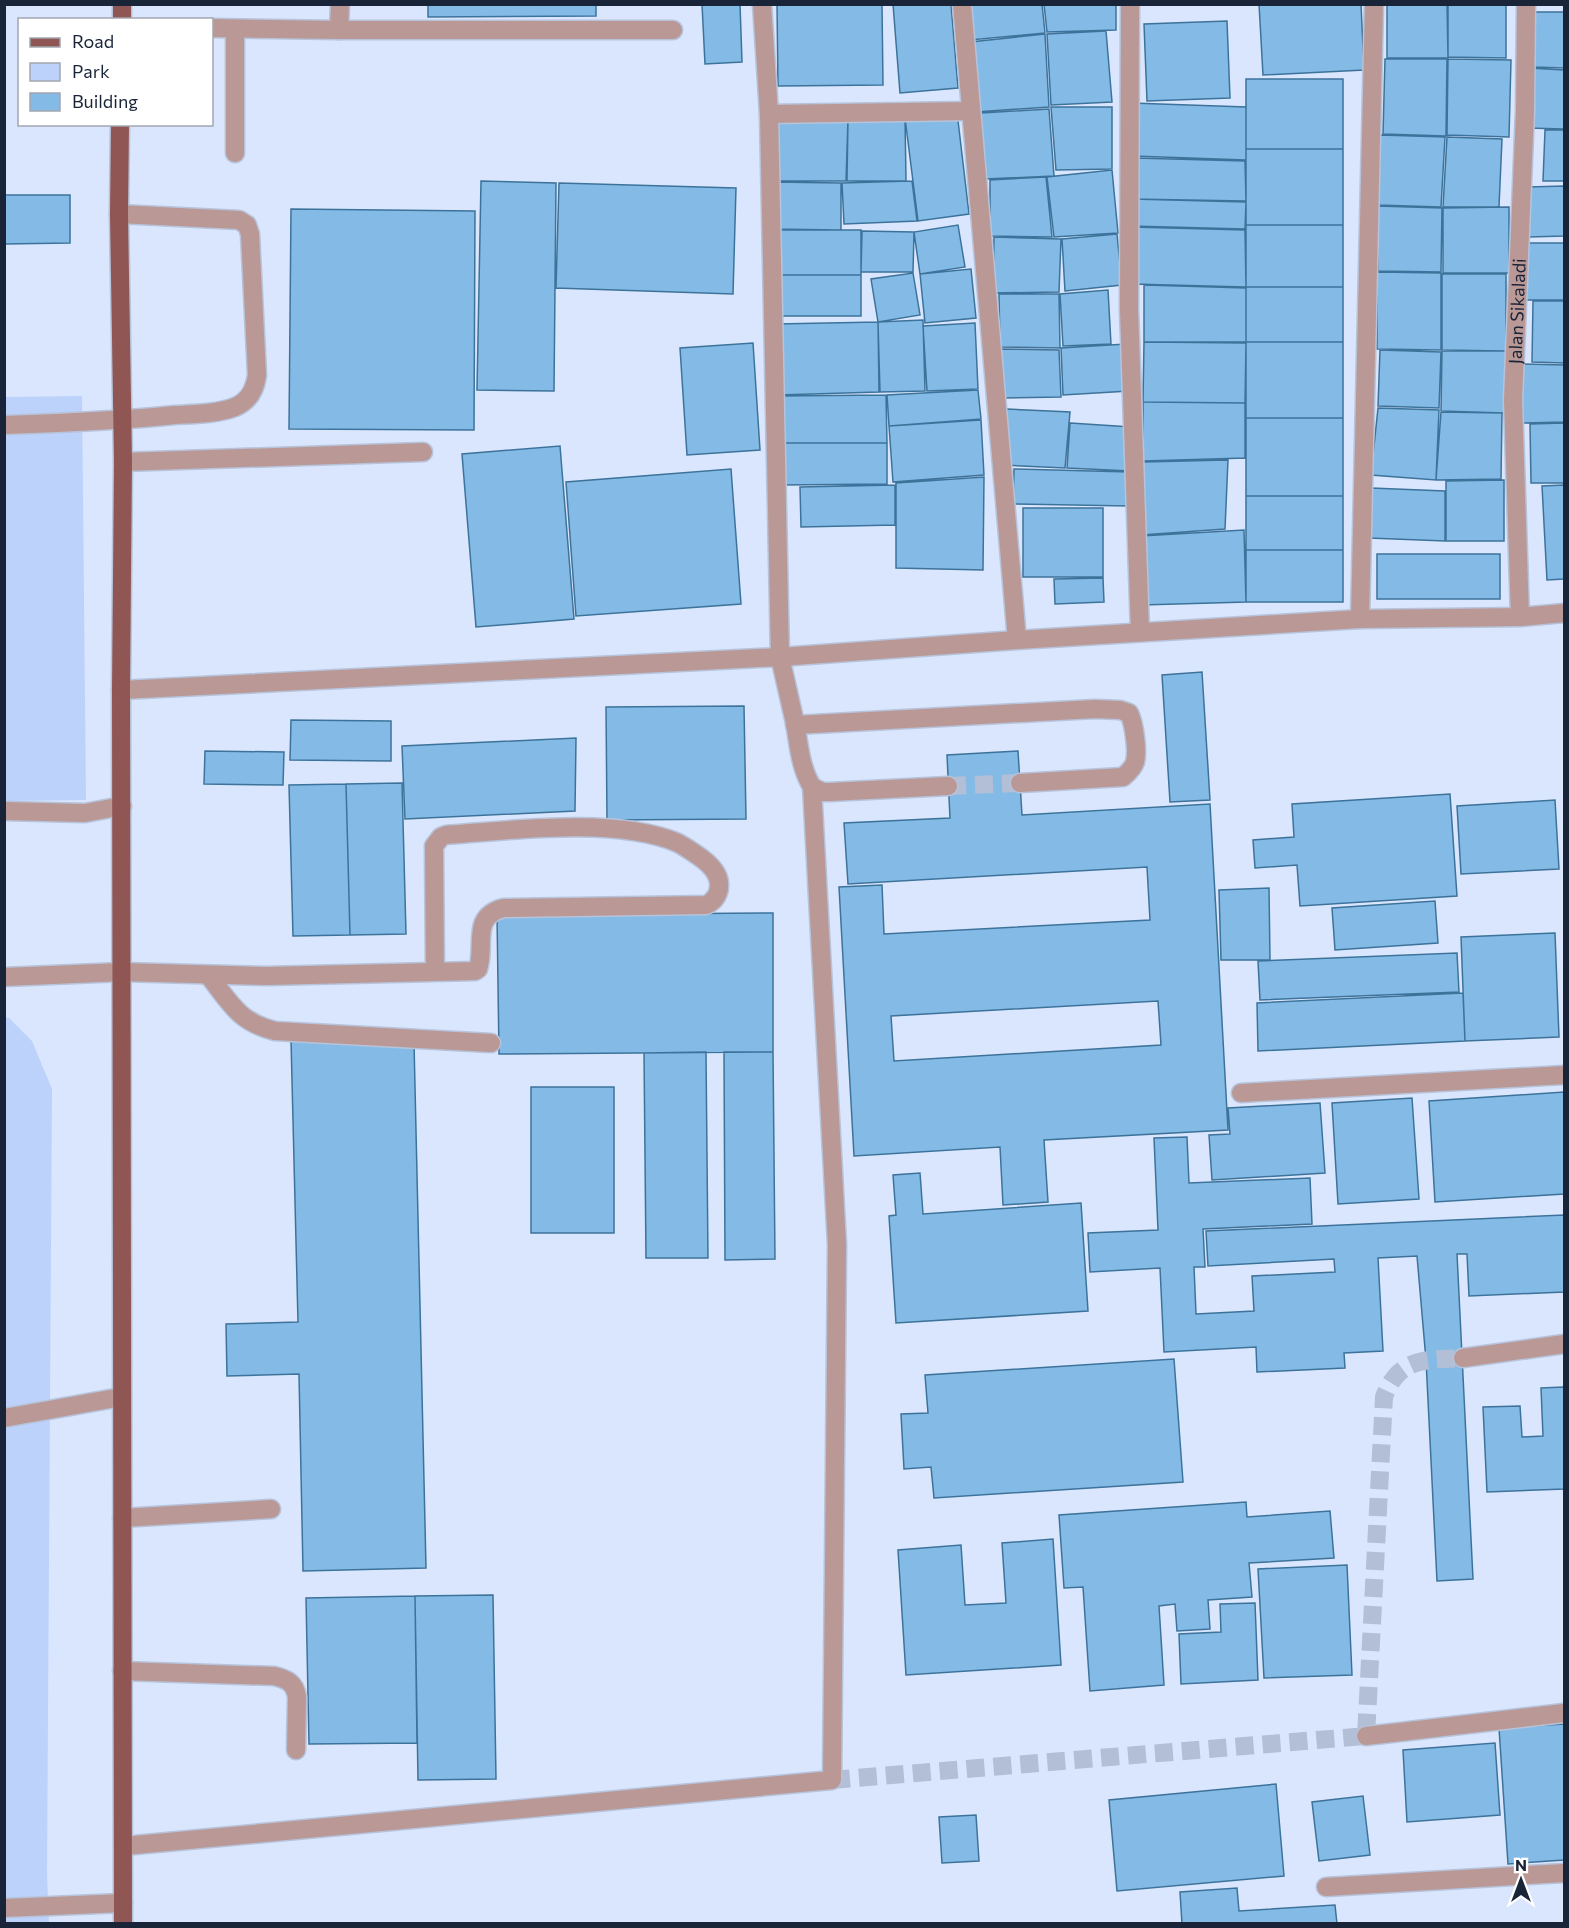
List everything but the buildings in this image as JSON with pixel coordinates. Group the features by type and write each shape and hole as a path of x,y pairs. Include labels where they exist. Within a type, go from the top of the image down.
{"main road":[{"path":"120,126 123,462 121,690 123,1923"}],"street":[{"path":"339,30 340,4"},
{"path":"124,1846 832,1780 837,1245 812,787 803,769 780,657 769,114 762,4"},
{"path":"962,4 1017,640"},
{"path":"1130,4 1130,309 1140,632"},
{"path":"1360,619 1374,4"},
{"name":"Jalan Sikaladi","path":"1520,617 1513,400 1525,111 1526,4"},
{"path":"213,28 235,30 673,30"},
{"path":"235,30 235,153"},
{"path":"769,114 971,111"},
{"path":"4,425 121,420 216,411 235,407 249,398 255,389 257,375 247,225 239,220 119,214"},
{"path":"123,462 423,452"},
{"path":"121,690 780,657 1360,619 1520,617 1564,613"},
{"path":"795,725 1095,709 1120,710 1130,713 1133,723 1135,762 1129,773 1123,777 1020,783"},
{"path":"812,787 823,792 830,792 948,786"},
{"path":"4,811 85,813 122,806"},
{"path":"4,977 122,972 267,976 435,971 478,969 482,927 486,918 496,909 706,905 713,902 716,897 719,879 704,860 678,843 649,835 596,828 446,835 441,837 434,846 435,971"},
{"path":"209,976 240,1015 249,1022 275,1031 491,1043"},
{"path":"1241,1093 1564,1075"},
{"path":"1463,1358 1564,1344"},
{"path":"4,1418 121,1397"},
{"path":"122,1518 271,1509"},
{"path":"122,1671 274,1677 288,1680 296,1690 297,1697 296,1750"},
{"path":"1366,1736 1564,1713"},
{"path":"1326,1887 1564,1873"},
{"path":"4,1908 123,1903"}],"green space":[{"path":"82,396 86,800 5,801 4,397"},
{"path":"4,1017 9,1018 32,1041 52,1089 47,1875 49,1923 5,1923"}],"tunnel":[{"path":"948,786 1020,783"},
{"path":"832,1780 1366,1736 1384,1397 1397,1374 1415,1363 1463,1358"}]}
